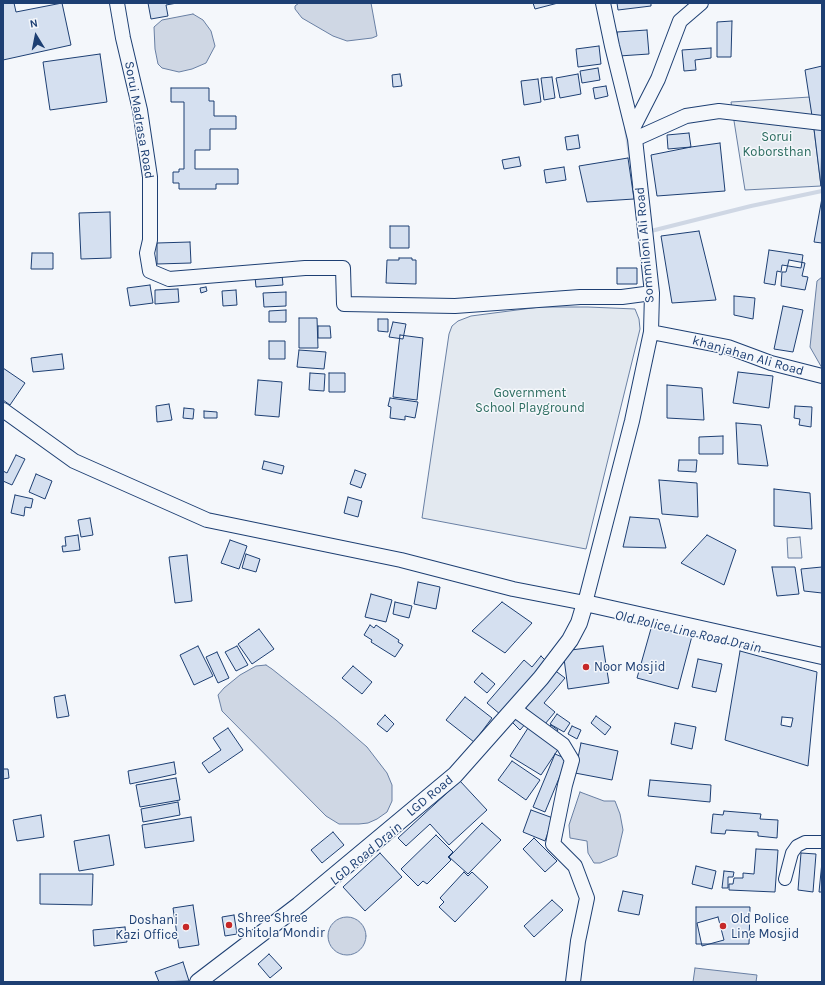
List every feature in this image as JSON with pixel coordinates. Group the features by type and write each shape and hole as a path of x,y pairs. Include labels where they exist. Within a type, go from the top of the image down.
{"main road":[{"path":"585,603 822,656"},
{"name":"LGD Road","path":"198,982 299,905 455,775 541,678 570,640 579,623 585,603"}],"street":[{"name":"Sorui Madrasa Road","path":"117,3 123,38 140,110 150,177 150,240 147,253 150,271 170,280 305,268 344,268 344,304 455,306 580,297 622,297 652,293"},
{"name":"Sommiloni Ali Road","path":"585,603 632,421 651,332 652,293 634,134 603,3"},
{"path":"634,134 658,79 680,21 701,3"},
{"path":"634,134 686,116 720,111 822,123"},
{"name":"khanjahan Ali Road","path":"651,332 728,347 771,363 822,376"},
{"path":"3,410 74,461 207,520 401,560 513,589 585,603"},
{"path":"514,708 563,745 572,760 565,785 553,844 575,866 587,898 578,941 573,982"},
{"path":"785,879 792,853 797,846 805,842 822,842"}],"green space":[{"name":"Sorui Koborsthan","path":"810,97 821,186 745,190 731,102"},
{"name":"Government School Playground","path":"540,307 635,309 639,319 640,329 586,549 422,518 449,334 452,326 458,321 471,316"},
{"path":"800,537 802,558 788,558 787,538"}],"shaded area":[{"path":"299,3 371,3 377,36 347,41 333,36 302,18 295,9 295,6"},
{"path":"193,14 203,20 211,31 215,46 206,63 192,69 179,72 162,68 158,64 155,49 154,27 162,20"},
{"path":"822,277 822,368 810,347 817,281"},
{"path":"266,665 336,720 367,747 387,773 392,785 392,801 387,812 368,823 339,824 326,816 222,711 218,695 224,688 240,675 256,666"},
{"path":"580,792 604,801 615,801 620,814 623,830 617,856 600,863 594,863 588,853 587,841 570,838 569,825"},
{"path":"347,917 360,923 366,936 360,949 347,955 334,949 328,936 334,923"},
{"path":"695,968 757,975 756,982 693,982"}],"building":[{"path":"3,3 14,3 16,12 62,3 71,45 3,60"},
{"path":"148,3 177,3 166,5 168,16 151,19"},
{"path":"533,3 558,3 535,9"},
{"path":"617,3 651,3 651,6 618,10"},
{"path":"732,21 731,57 717,57 717,22"},
{"path":"647,30 649,54 619,56 617,32"},
{"path":"599,46 601,64 578,67 576,49"},
{"path":"711,48 711,58 695,60 696,70 684,71 682,50"},
{"path":"100,54 107,102 50,110 43,62"},
{"path":"822,66 822,129 814,129 805,70"},
{"path":"598,68 600,80 582,83 580,71"},
{"path":"400,74 402,86 393,87 392,75"},
{"path":"578,74 581,94 560,98 556,78"},
{"path":"552,77 555,98 544,100 541,78"},
{"path":"538,79 541,102 524,105 521,81"},
{"path":"606,86 608,96 595,99 593,88"},
{"path":"171,88 209,88 209,101 214,101 214,116 236,116 236,129 210,129 210,150 195,150 195,169 238,169 238,184 216,184 216,189 179,189 179,183 173,183 173,172 179,172 179,169 184,169 184,102 171,102"},
{"path":"814,129 822,129 821,186"},
{"path":"689,133 691,147 668,149 667,135"},
{"path":"578,135 580,148 567,150 565,137"},
{"path":"720,143 725,191 657,196 651,155"},
{"path":"519,157 521,166 504,169 502,160"},
{"path":"628,158 634,199 587,202 579,166"},
{"path":"564,167 566,180 546,183 544,170"},
{"path":"822,198 822,243 814,242"},
{"path":"110,212 111,258 81,259 79,213"},
{"path":"390,226 409,226 409,248 390,248"},
{"path":"699,231 716,300 672,303 661,236"},
{"path":"190,242 191,263 157,264 157,243"},
{"path":"769,250 803,255 801,268 782,265 781,272 777,271 775,285 764,283"},
{"path":"32,253 53,253 53,269 31,269"},
{"path":"399,258 412,258 412,260 416,260 416,284 386,283 387,260 399,260"},
{"path":"789,260 805,263 802,276 808,277 805,290 781,286 782,272 786,272"},
{"path":"617,268 637,268 637,284 617,284"},
{"path":"282,275 283,285 256,287 255,277"},
{"path":"150,285 153,303 130,306 127,288"},
{"path":"206,287 207,291 201,293 200,288"},
{"path":"178,289 179,302 155,304 155,290"},
{"path":"236,290 237,305 223,306 222,291"},
{"path":"286,292 286,306 264,307 263,293"},
{"path":"734,296 755,298 753,319 734,315"},
{"path":"783,306 803,310 793,352 774,349"},
{"path":"286,310 286,322 269,322 269,311"},
{"path":"299,318 317,318 318,348 299,348"},
{"path":"378,319 388,319 388,332 378,331"},
{"path":"393,322 406,324 403,339 389,337"},
{"path":"318,326 330,326 331,338 318,338"},
{"path":"400,335 423,338 417,400 393,397"},
{"path":"269,341 285,341 285,359 269,359"},
{"path":"299,350 326,352 324,369 297,367"},
{"path":"62,354 64,369 33,372 31,358"},
{"path":"3,368 25,383 10,405 3,400"},
{"path":"738,372 773,376 769,408 733,403"},
{"path":"310,373 325,374 324,391 309,390"},
{"path":"329,373 345,373 345,392 329,392"},
{"path":"258,380 282,382 279,417 255,415"},
{"path":"667,385 702,388 704,420 667,418"},
{"path":"390,398 418,402 415,418 405,416 405,420 390,418 391,407 388,406"},
{"path":"169,404 172,420 157,422 156,406"},
{"path":"795,406 812,407 811,427 799,425 800,419 794,418"},
{"path":"184,408 194,409 193,419 183,418"},
{"path":"204,411 217,412 217,418 204,418"},
{"path":"736,423 761,425 768,466 738,464"},
{"path":"723,436 723,454 699,454 699,437"},
{"path":"16,455 25,459 12,485 3,481 3,471 7,473"},
{"path":"679,460 697,460 696,472 678,471"},
{"path":"264,461 284,466 282,474 262,469"},
{"path":"355,470 366,474 361,488 350,484"},
{"path":"36,474 52,481 45,499 29,492"},
{"path":"659,480 697,483 698,517 662,514"},
{"path":"774,489 810,493 812,529 774,526"},
{"path":"15,495 33,499 31,508 25,507 24,516 11,513"},
{"path":"348,497 362,501 358,517 344,513"},
{"path":"630,517 659,519 666,548 623,547"},
{"path":"90,518 93,535 81,537 78,520"},
{"path":"78,535 80,550 63,552 62,546 66,546 65,537"},
{"path":"707,535 736,550 724,585 681,563"},
{"path":"230,540 247,546 239,569 221,563"},
{"path":"246,554 260,559 256,572 242,568"},
{"path":"187,555 192,601 175,603 169,557"},
{"path":"772,567 795,567 799,594 777,596"},
{"path":"822,567 822,593 804,591 801,569"},
{"path":"418,582 440,587 436,609 414,604"},
{"path":"371,594 392,600 386,622 365,617"},
{"path":"395,602 412,606 409,618 393,614"},
{"path":"502,602 532,623 505,653 472,631"},
{"path":"370,625 374,628 376,625 399,640 398,642 403,645 395,657 371,642 372,640 364,635"},
{"path":"652,625 692,636 678,689 637,678"},
{"path":"259,629 274,649 252,664 238,644"},
{"path":"198,646 213,676 194,685 180,655"},
{"path":"237,646 248,665 236,671 225,652"},
{"name":"Noor Mosjid","path":"603,646 609,683 568,689 563,651"},
{"path":"740,651 817,672 808,766 725,740"},
{"path":"217,652 229,678 218,683 206,657"},
{"path":"541,656 546,661 501,715 487,703 524,660 532,667"},
{"path":"698,659 722,664 716,692 692,687"},
{"path":"353,666 372,682 362,694 342,678"},
{"path":"553,669 565,678 544,703 555,712 545,724 523,706"},
{"path":"482,673 495,684 487,693 474,682"},
{"path":"65,695 69,716 57,718 54,697"},
{"path":"465,697 492,718 474,742 446,720"},
{"path":"518,714 527,722 520,730 511,721"},
{"path":"557,714 570,723 564,732 550,724"},
{"path":"385,715 394,724 387,732 377,724"},
{"path":"596,716 611,727 605,735 591,723"},
{"path":"782,717 793,718 791,727 781,725"},
{"path":"675,723 696,727 692,749 671,744"},
{"path":"530,725 561,745 541,775 510,756"},
{"path":"551,725 558,730 555,734 548,729"},
{"path":"572,726 581,730 577,739 568,734"},
{"path":"228,728 243,750 209,773 202,763 221,750 213,738"},
{"path":"581,743 618,751 612,780 575,773"},
{"path":"555,754 567,759 545,812 533,807"},
{"path":"512,761 540,780 526,800 498,780"},
{"path":"174,762 176,774 130,784 128,771"},
{"path":"3,769 8,769 9,778 3,779"},
{"path":"176,778 180,800 140,807 136,785"},
{"path":"650,780 711,785 710,802 648,796"},
{"path":"460,781 487,810 449,845 430,824 406,846 398,838"},
{"path":"178,802 180,815 143,822 141,809"},
{"path":"531,810 553,818 545,841 523,832"},
{"path":"724,811 761,814 760,819 778,820 777,838 758,836 758,832 726,830 725,834 711,833 713,814 723,815"},
{"path":"41,815 44,837 17,841 13,820"},
{"path":"191,817 194,841 145,848 142,825"},
{"path":"482,823 501,840 468,874 449,857"},
{"path":"333,832 344,845 322,863 311,850"},
{"path":"109,835 114,865 79,871 74,841"},
{"path":"436,835 453,852 448,857 451,860 427,884 423,881 418,886 401,869"},
{"path":"534,838 557,861 545,872 523,849"},
{"path":"756,849 778,850 775,892 729,890 729,884 733,884 734,878 743,878 743,873 754,874"},
{"path":"380,853 402,877 365,911 343,887"},
{"path":"801,853 816,854 813,892 798,890"},
{"path":"822,862 822,892 819,892"},
{"path":"696,866 716,871 712,889 692,884"},
{"path":"724,871 734,872 733,877 728,877 728,888 722,888"},
{"path":"464,872 468,876 472,872 488,887 455,922 439,907 444,902 440,898"},
{"path":"40,874 93,874 92,905 40,904"},
{"path":"623,891 643,895 639,915 618,911"},
{"path":"552,900 563,910 534,937 524,926"},
{"name":"Doshani Kazi Office","path":"193,905 199,945 179,948 173,908"},
{"name":"Old Police Line Mosjid","path":"696,907 750,907 749,944 696,944"},
{"name":"Shree Shree Shitola Mondir","path":"234,915 237,934 225,936 222,917"},
{"path":"718,917 724,940 702,946 697,923"},
{"path":"125,927 127,942 94,946 93,930"},
{"path":"269,954 282,968 270,978 258,964"},
{"path":"183,962 189,981 159,982 155,972"}],"waterway":[{"path":"626,129 630,156"},
{"path":"651,231 751,206 822,191"}],"place":[{"name":"Noor Mosjid","path":"586,667"},
{"name":"Shree Shree Shitola Mondir","path":"229,925"},
{"name":"Old Police Line Mosjid","path":"723,926"},
{"name":"Doshani Kazi Office","path":"186,927"}],"water label":[{"name":"Old Police Line Road Drain","path":"688,632"},
{"name":"LGD Road Drain","path":"366,854"}]}
